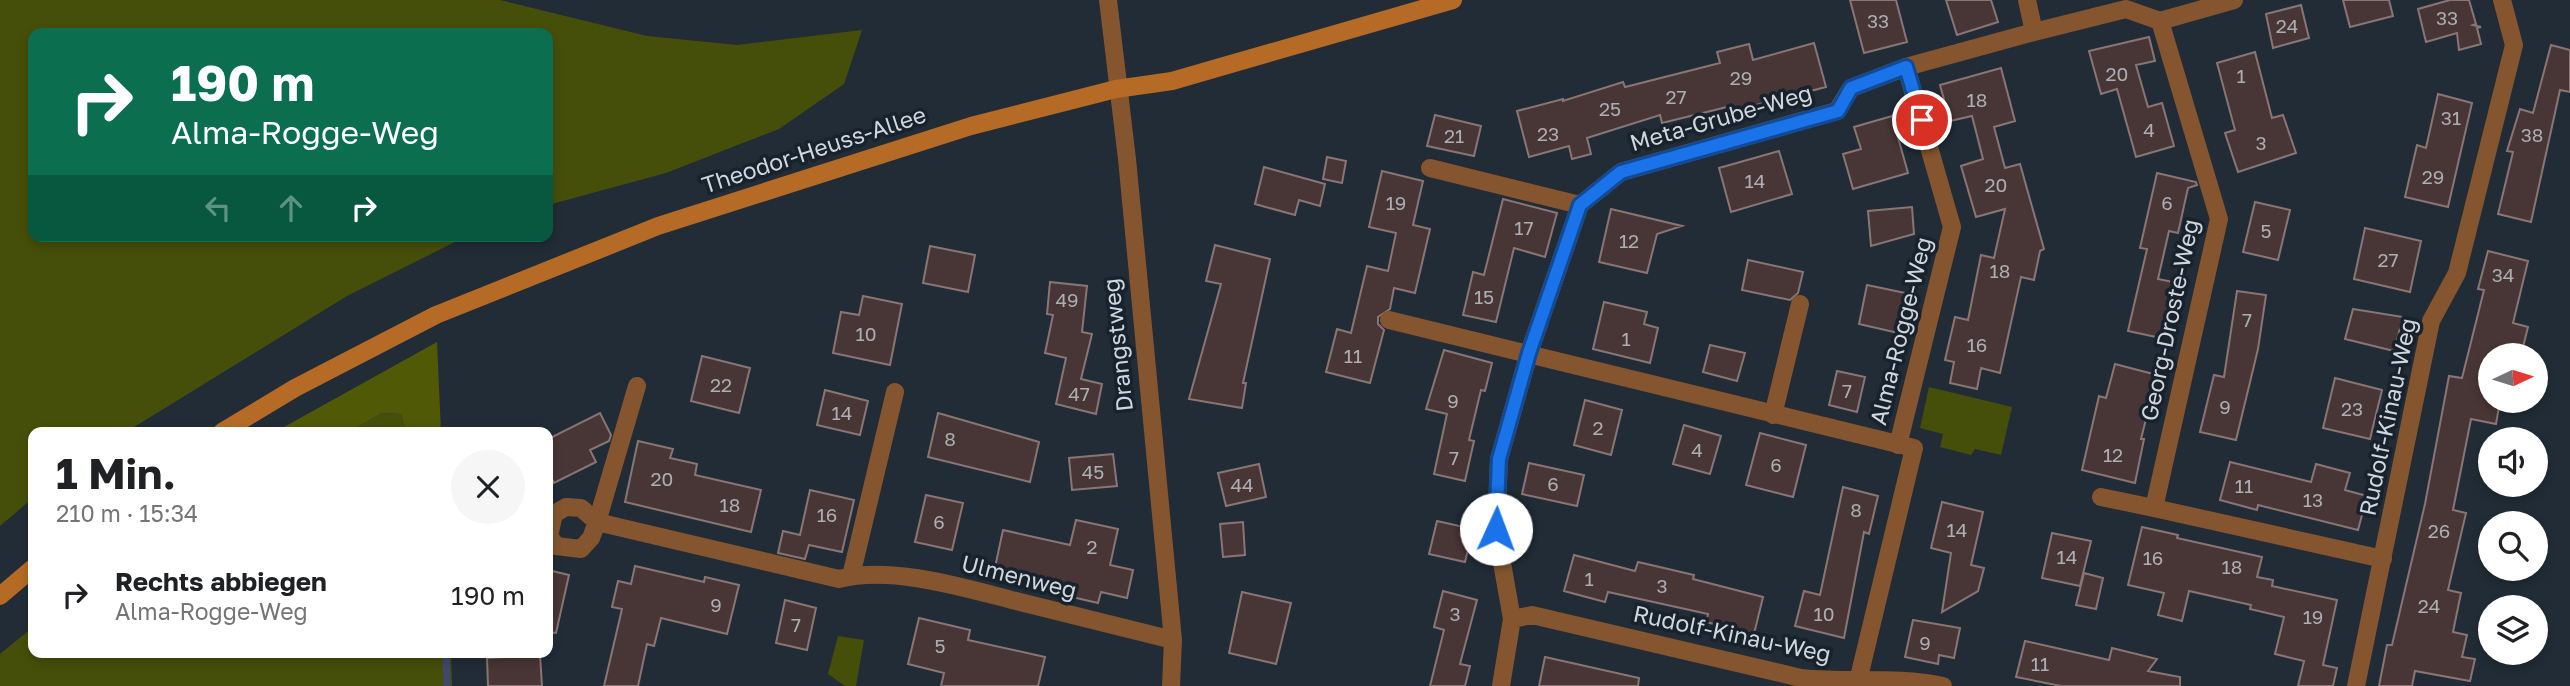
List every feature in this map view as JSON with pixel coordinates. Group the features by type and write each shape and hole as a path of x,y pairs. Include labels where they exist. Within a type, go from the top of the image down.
{"street":[{"name":"Drangstweg","path":"1108,0 1116,89 1127,159 1173,640 1171,686"},
{"name":"Theodor-Heuss-Allee","path":"230,427 295,388 436,315 658,226 971,126 1116,89 1172,80 1453,0"},
{"path":"2027,0 2034,32"},
{"path":"2160,22 2234,0"},
{"name":"Rudolf-Kinau-Weg","path":"2357,686 2431,321 2457,274 2514,45 2502,0"},
{"name":"Meta-Grube-Weg","path":"1580,205 1621,172 1838,111 1851,88 1906,67 2126,9 2160,22"},
{"name":"Georg-Droste-Weg","path":"2154,509 2219,219 2160,22"},
{"name":"Alma-Rogge-Weg","path":"1898,445 1952,227 1906,67"},
{"path":"1430,168 1580,205 1529,353 1499,459 1496,529 1512,619 1501,686"},
{"path":"1773,415 1800,304"},
{"path":"1389,320 1529,353"},
{"name":"Alma-Rogge-Weg","path":"1529,353 1914,448 1859,677"},
{"name":"Ulmenweg","path":"637,386 597,522 839,579 852,576 943,583 1173,640"},
{"path":"852,576 895,391"},
{"path":"2101,497 2383,559"},
{"path":"0,596 28,572"},
{"name":"Rudolf-Kinau-Weg","path":"1512,619 1532,615 1801,678 1833,681 1859,677 1943,686"}],"green space":[{"path":"0,0 500,0 647,36 737,45 862,30 844,84 779,129 666,173 553,204 553,28 28,28 28,242 455,242 347,296 134,427 28,427 28,502 0,526"},
{"path":"437,342 441,427 405,427 401,414 382,413 358,427 284,427"},
{"path":"1929,387 2012,407 2001,455 1975,449 1971,455 1940,447 1943,434 1920,428"},
{"path":"382,413 401,414 405,427 358,427"},
{"path":"28,631 28,658 451,658 452,686 0,686 0,654"},
{"path":"838,636 864,640 856,686 845,686 828,674"}],"building":[{"path":"1850,0 1896,0 1907,42 1864,53"},
{"path":"1946,0 1991,0 1998,22 1957,35"},
{"path":"2343,0 2389,0 2393,16 2350,27"},
{"path":"2450,0 2469,0 2476,24 2473,25 2481,27 2477,28 2481,44 2459,50 2457,33 2426,42 2418,9"},
{"path":"2301,5 2309,38 2273,48 2266,14"},
{"path":"2149,37 2155,61 2136,65 2148,107 2162,103 2174,146 2136,157 2117,89 2101,94 2089,51"},
{"path":"1814,43 1826,87 1733,111 1731,106 1662,123 1660,115 1587,138 1591,154 1572,159 1569,146 1529,157 1517,111 1563,101 1623,82 1625,87 1720,63 1717,52 1749,44 1753,60"},
{"path":"2551,45 2570,50 2570,92 2560,90 2531,222 2498,214 2513,152 2507,151 2520,109 2533,113"},
{"path":"2255,52 2272,118 2283,115 2296,153 2238,172 2225,133 2235,130 2217,63"},
{"path":"2001,68 2015,121 1994,127 2005,168 2020,164 2044,249 2040,251 2034,280 2021,277 2000,373 1981,368 1977,389 1950,383 1954,362 1945,360 1955,317 1968,320 1981,255 1994,258 2005,209 1976,217 1961,166 1983,159 1972,116 1950,121 1940,85"},
{"path":"2438,94 2472,103 2448,207 2405,197 2417,145 2426,148"},
{"path":"1435,115 1481,126 1474,156 1427,146"},
{"path":"1892,116 1908,173 1853,189 1843,154 1861,149 1854,127"},
{"path":"1779,151 1792,194 1731,212 1719,168"},
{"path":"1327,157 1346,161 1342,183 1323,179"},
{"path":"1264,167 1325,184 1320,206 1299,200 1295,215 1255,204"},
{"path":"1382,171 1423,181 1413,225 1430,229 1415,293 1394,288 1390,309 1378,317 1378,324 1384,330 1370,383 1326,372 1337,329 1351,333 1367,266 1388,271 1396,233 1369,227"},
{"path":"2157,173 2196,182 2197,185 2188,188 2178,233 2169,231 2158,279 2173,282 2161,338 2128,331 2147,249 2140,248"},
{"path":"1503,199 1557,213 1545,257 1514,248 1496,322 1463,315 1473,272 1484,275"},
{"path":"2255,202 2290,210 2278,260 2243,252"},
{"path":"1912,207 1914,234 1871,246 1868,211"},
{"path":"1611,209 1682,226 1657,234 1647,273 1599,262"},
{"path":"2365,228 2421,241 2410,292 2354,279"},
{"path":"1215,245 1270,259 1243,383 1246,383 1242,408 1189,399 1221,284 1206,281"},
{"path":"930,246 975,255 968,292 923,283"},
{"path":"2488,251 2528,261 2513,323 2528,327 2524,343 2478,343 2478,413 2498,413 2496,424 2471,419 2453,510 2466,513 2448,590 2461,593 2453,632 2467,635 2462,657 2475,659 2470,681 2415,671 2412,686 2379,686 2387,645 2392,645 2425,504 2449,376 2462,378 2484,290 2478,289"},
{"path":"1748,260 1803,272 1798,293 1790,300 1742,290"},
{"path":"1050,282 1087,286 1082,332 1092,334 1081,379 1102,384 1096,414 1056,404 1066,358 1045,353 1053,315 1047,314"},
{"path":"1867,285 1915,295 1907,335 1859,324"},
{"path":"2237,291 2266,295 2258,349 2236,440 2200,432 2214,375 2224,377"},
{"path":"863,296 902,304 890,365 833,353 841,312 859,315"},
{"path":"1604,302 1647,312 1644,324 1658,328 1650,363 1593,349"},
{"path":"2353,309 2403,317 2394,351 2345,339"},
{"path":"1710,345 1745,353 1737,381 1703,372"},
{"path":"1444,350 1492,363 1485,391 1481,390 1469,440 1474,441 1465,481 1434,474 1447,414 1426,409"},
{"path":"702,356 750,368 739,413 691,401"},
{"path":"2115,364 2157,375 2141,439 2144,439 2135,483 2082,470 2099,396 2106,398"},
{"path":"1837,371 1865,377 1857,412 1829,405"},
{"path":"2335,378 2382,390 2370,439 2323,428"},
{"path":"825,390 868,401 860,435 817,425"},
{"path":"1585,400 1622,410 1611,455 1574,445"},
{"path":"600,413 611,435 609,441 590,450 596,462 554,483 553,436"},
{"path":"938,413 1039,442 1030,482 928,457"},
{"path":"1684,425 1721,436 1710,474 1673,464"},
{"path":"1760,433 1806,445 1793,497 1746,485"},
{"path":"638,441 673,449 670,458 697,464 695,475 761,490 751,532 625,502"},
{"path":"1113,454 1117,486 1072,490 1069,458"},
{"path":"2230,462 2311,482 2316,464 2350,473 2345,490 2367,496 2358,530 2258,505 2257,510 2220,500"},
{"path":"1529,463 1584,475 1577,506 1522,494"},
{"path":"1259,464 1266,497 1226,506 1218,473"},
{"path":"1843,487 1878,496 1869,534 1864,532 1844,638 1795,626 1804,591 1820,595"},
{"path":"810,490 854,500 842,552 809,545 805,559 778,553 783,531 800,535"},
{"path":"926,495 963,503 952,550 915,542"},
{"path":"1942,502 1983,512 1971,565 1984,568 1978,591 1942,612 1951,553 1931,548"},
{"path":"1076,520 1118,529 1110,565 1133,570 1127,598 1101,592 1098,603 1059,594 1061,587 994,572 1003,530 1070,545"},
{"path":"1437,521 1473,529 1465,562 1429,554"},
{"path":"1243,522 1245,555 1223,557 1220,524"},
{"path":"2142,527 2178,535 2177,538 2262,557 2257,577 2273,580 2272,586 2337,600 2323,665 2337,668 2333,686 2298,686 2304,661 2275,654 2284,617 2250,609 2251,605 2189,591 2182,621 2158,615 2164,593 2128,585"},
{"path":"2052,533 2091,541 2080,586 2042,578"},
{"path":"1574,555 1635,571 1638,562 1694,575 1693,579 1763,597 1754,634 1706,622 1708,614 1608,592 1605,602 1564,591"},
{"path":"635,566 704,582 705,577 739,585 727,634 661,618 654,646 647,644 638,686 604,686 622,609 612,607 618,581 631,584"},
{"path":"553,571 569,575 556,633 553,633"},
{"path":"2084,573 2103,578 2096,609 2076,605"},
{"path":"1443,591 1477,600 1460,664 1470,666 1465,686 1430,686 1444,630 1434,627"},
{"path":"1242,592 1291,603 1276,664 1229,653"},
{"path":"785,600 816,608 807,650 776,643"},
{"path":"919,618 970,630 968,640 1045,657 1038,686 941,686 944,673 908,664"},
{"path":"1913,620 1960,628 1954,658 1939,655 1938,664 1905,657"},
{"path":"2025,641 2109,660 2112,648 2157,659 2148,671 2180,677 2180,686 2061,686 2016,677"},
{"path":"1545,657 1639,678 1638,686 1539,686"},
{"path":"487,658 540,658 542,686 488,686"}],"waterway":[{"path":"446,658 447,686"}],"route":[{"path":"1496,529 1499,459 1529,353 1580,205 1621,172 1838,111 1851,88 1906,67 1922,120"}]}
